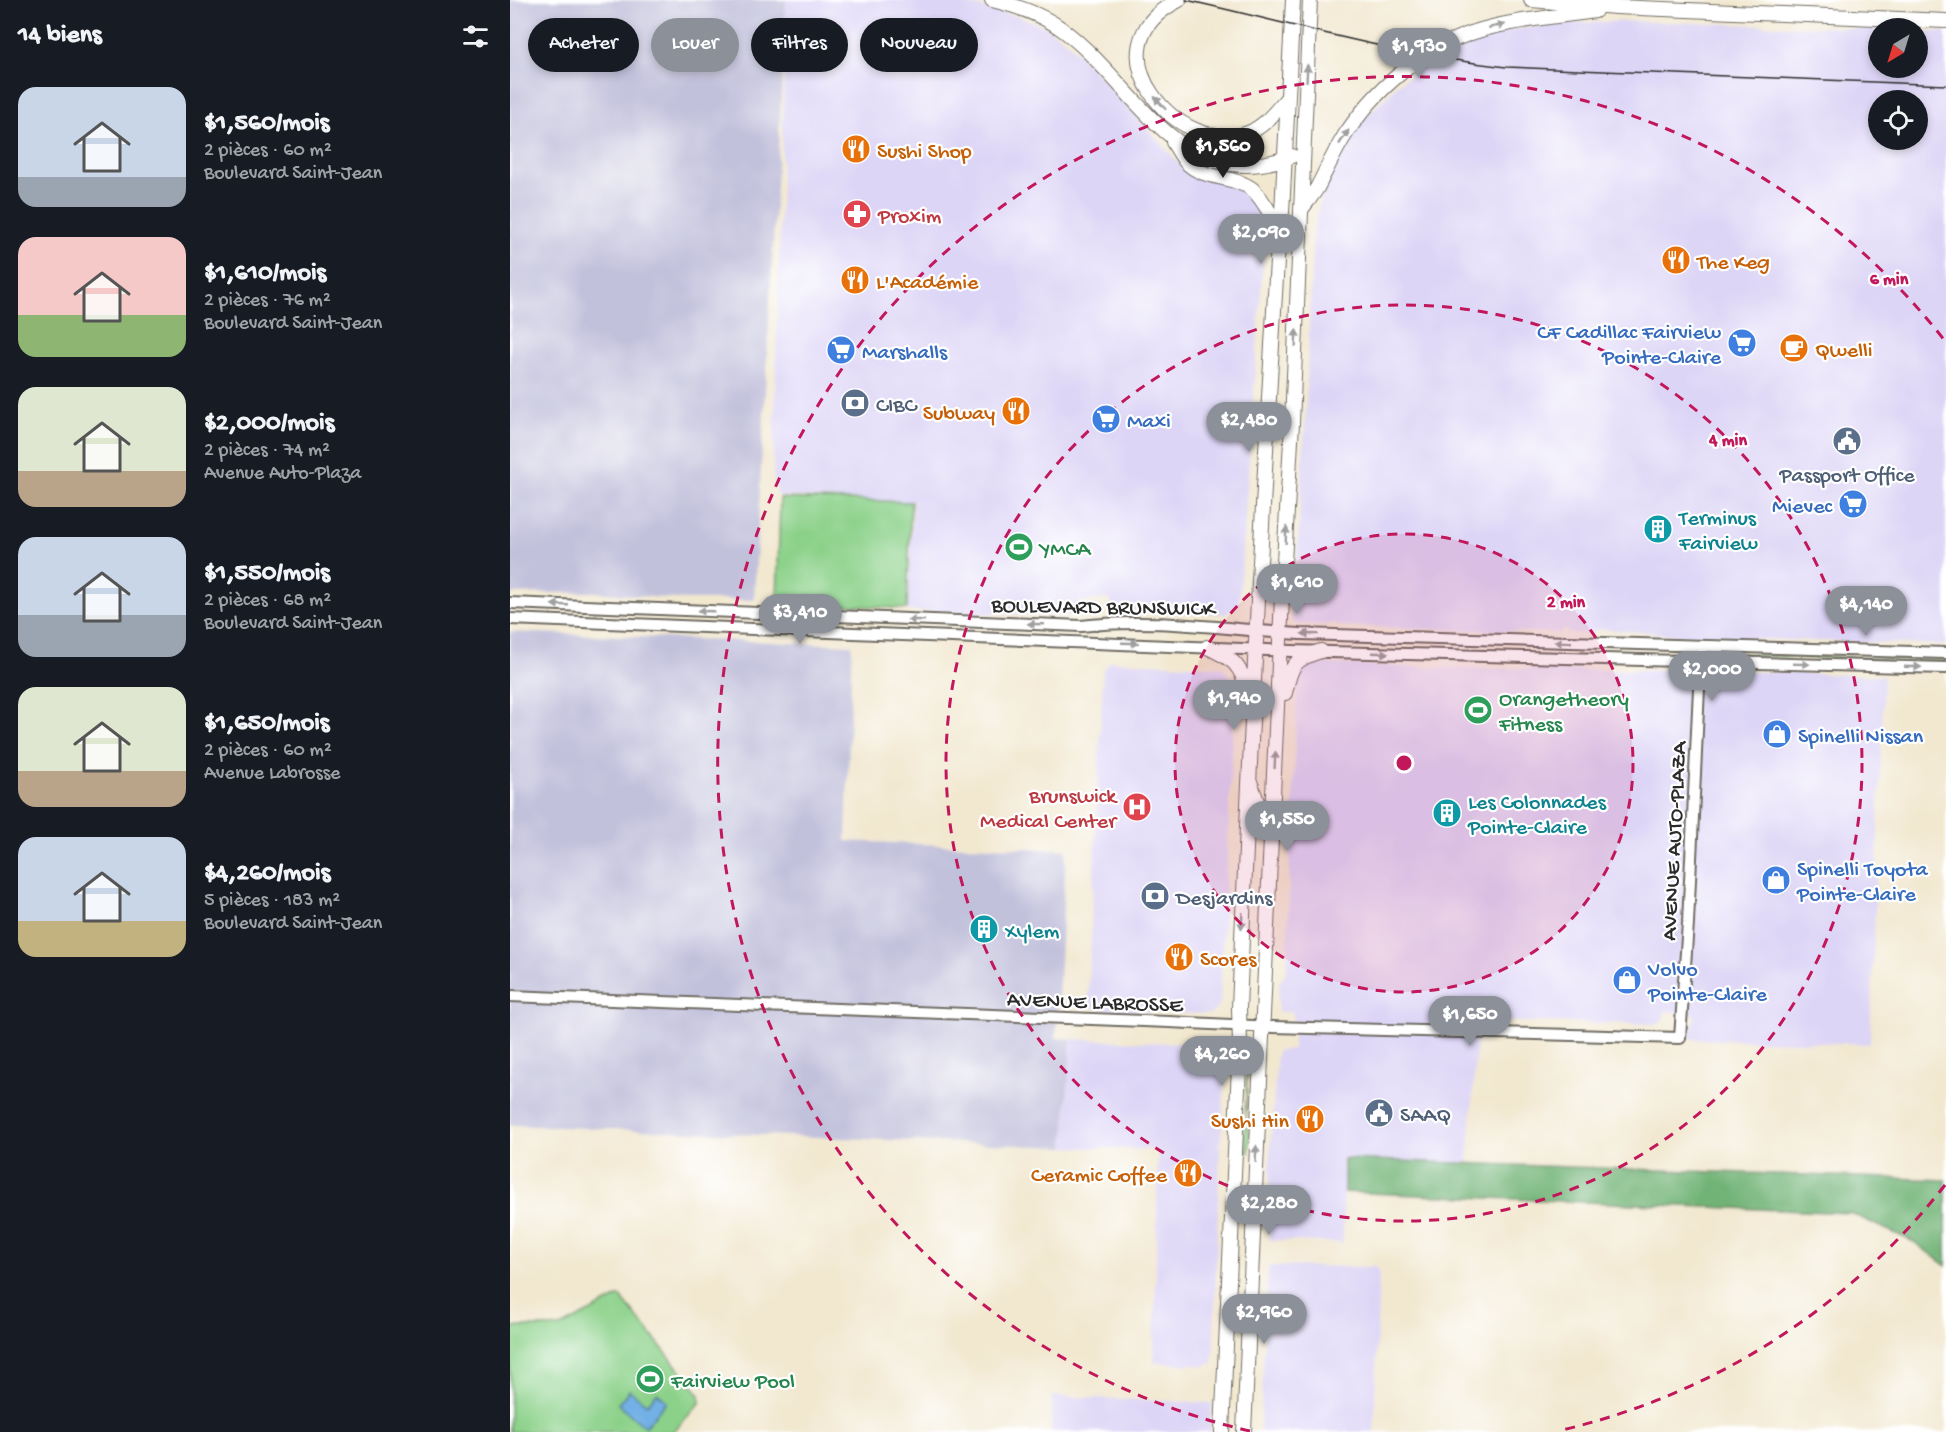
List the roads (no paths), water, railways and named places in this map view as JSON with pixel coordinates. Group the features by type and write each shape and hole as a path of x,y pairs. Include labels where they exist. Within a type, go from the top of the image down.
{"main road":[{"path":"992,0 1035,14 1063,30 1171,137 1198,155 1233,165 1254,165 1303,153"},
{"path":"1179,0 1151,19 1139,47 1139,68 1143,78 1154,97 1169,112 1188,125 1209,134 1239,135 1262,125 1288,96"},
{"path":"1222,1432 1254,649 1279,228 1286,159 1293,0"},
{"path":"1244,1432 1310,0"},
{"path":"1531,0 1616,8 1946,21"},
{"path":"1301,210 1316,189 1339,144 1363,110 1384,88 1423,57 1459,38 1491,27 1616,8"},
{"path":"1171,137 1186,162 1192,166 1213,175 1237,181 1255,192 1279,228"},
{"path":"1207,647 1235,663 1252,697"},
{"path":"1277,731 1290,670 1300,659 1322,651"},
{"path":"1248,776 1261,813 1262,824 1267,830 1272,831"}],"street":[{"name":"BOULEVARD BRUNSWICK","path":"510,603 1081,626 1108,622 1237,628 1281,633 1946,654"},
{"path":"764,614 764,629"},
{"name":"BOULEVARD BRUNSWICK","path":"510,619 1280,650 1946,668"},
{"name":"AVENUE AUTO-PLAZA","path":"1680,1038 1688,923 1701,646"},
{"name":"AVENUE LABROSSE","path":"510,996 1262,1027 1680,1038"}],"water":[{"path":"629,1390 647,1404 657,1393 667,1401 645,1427 618,1404"}],"tram line":[{"path":"1186,0 1385,47 1506,67 1946,85"}],"place":[{"name":"Sushi Shop","path":"856,149"},
{"name":"Proxim","path":"857,214"},
{"name":"The Keg","path":"1676,260"},
{"name":"L'Académie","path":"855,280"},
{"name":"CF Cadillac Fairview Pointe-Claire","path":"1742,343"},
{"name":"Qwelli","path":"1794,348"},
{"name":"Marshalls","path":"841,350"},
{"name":"CIBC","path":"855,403"},
{"name":"Subway","path":"1016,411"},
{"name":"Maxi","path":"1106,419"},
{"name":"Passport Office","path":"1847,441"},
{"name":"Mievec","path":"1853,504"},
{"name":"Terminus Fairview","path":"1658,529"},
{"name":"YMCA","path":"1019,547"},
{"name":"Orangetheory Fitness","path":"1478,710"},
{"name":"Spinelli Nissan","path":"1777,734"},
{"name":"Brunswick Medical Center","path":"1137,807"},
{"name":"Les Colonnades Pointe-Claire","path":"1447,813"},
{"name":"Spinelli Toyota Pointe-Claire","path":"1776,880"},
{"name":"Desjardins","path":"1155,896"},
{"name":"Xylem","path":"984,929"},
{"name":"Scores","path":"1179,957"},
{"name":"Volvo Pointe-Claire","path":"1627,980"},
{"name":"SAAQ","path":"1379,1113"},
{"name":"Sushi Hin","path":"1310,1119"},
{"name":"Ceramic Coffee","path":"1188,1173"},
{"name":"Fairview Pool","path":"650,1379"}]}
